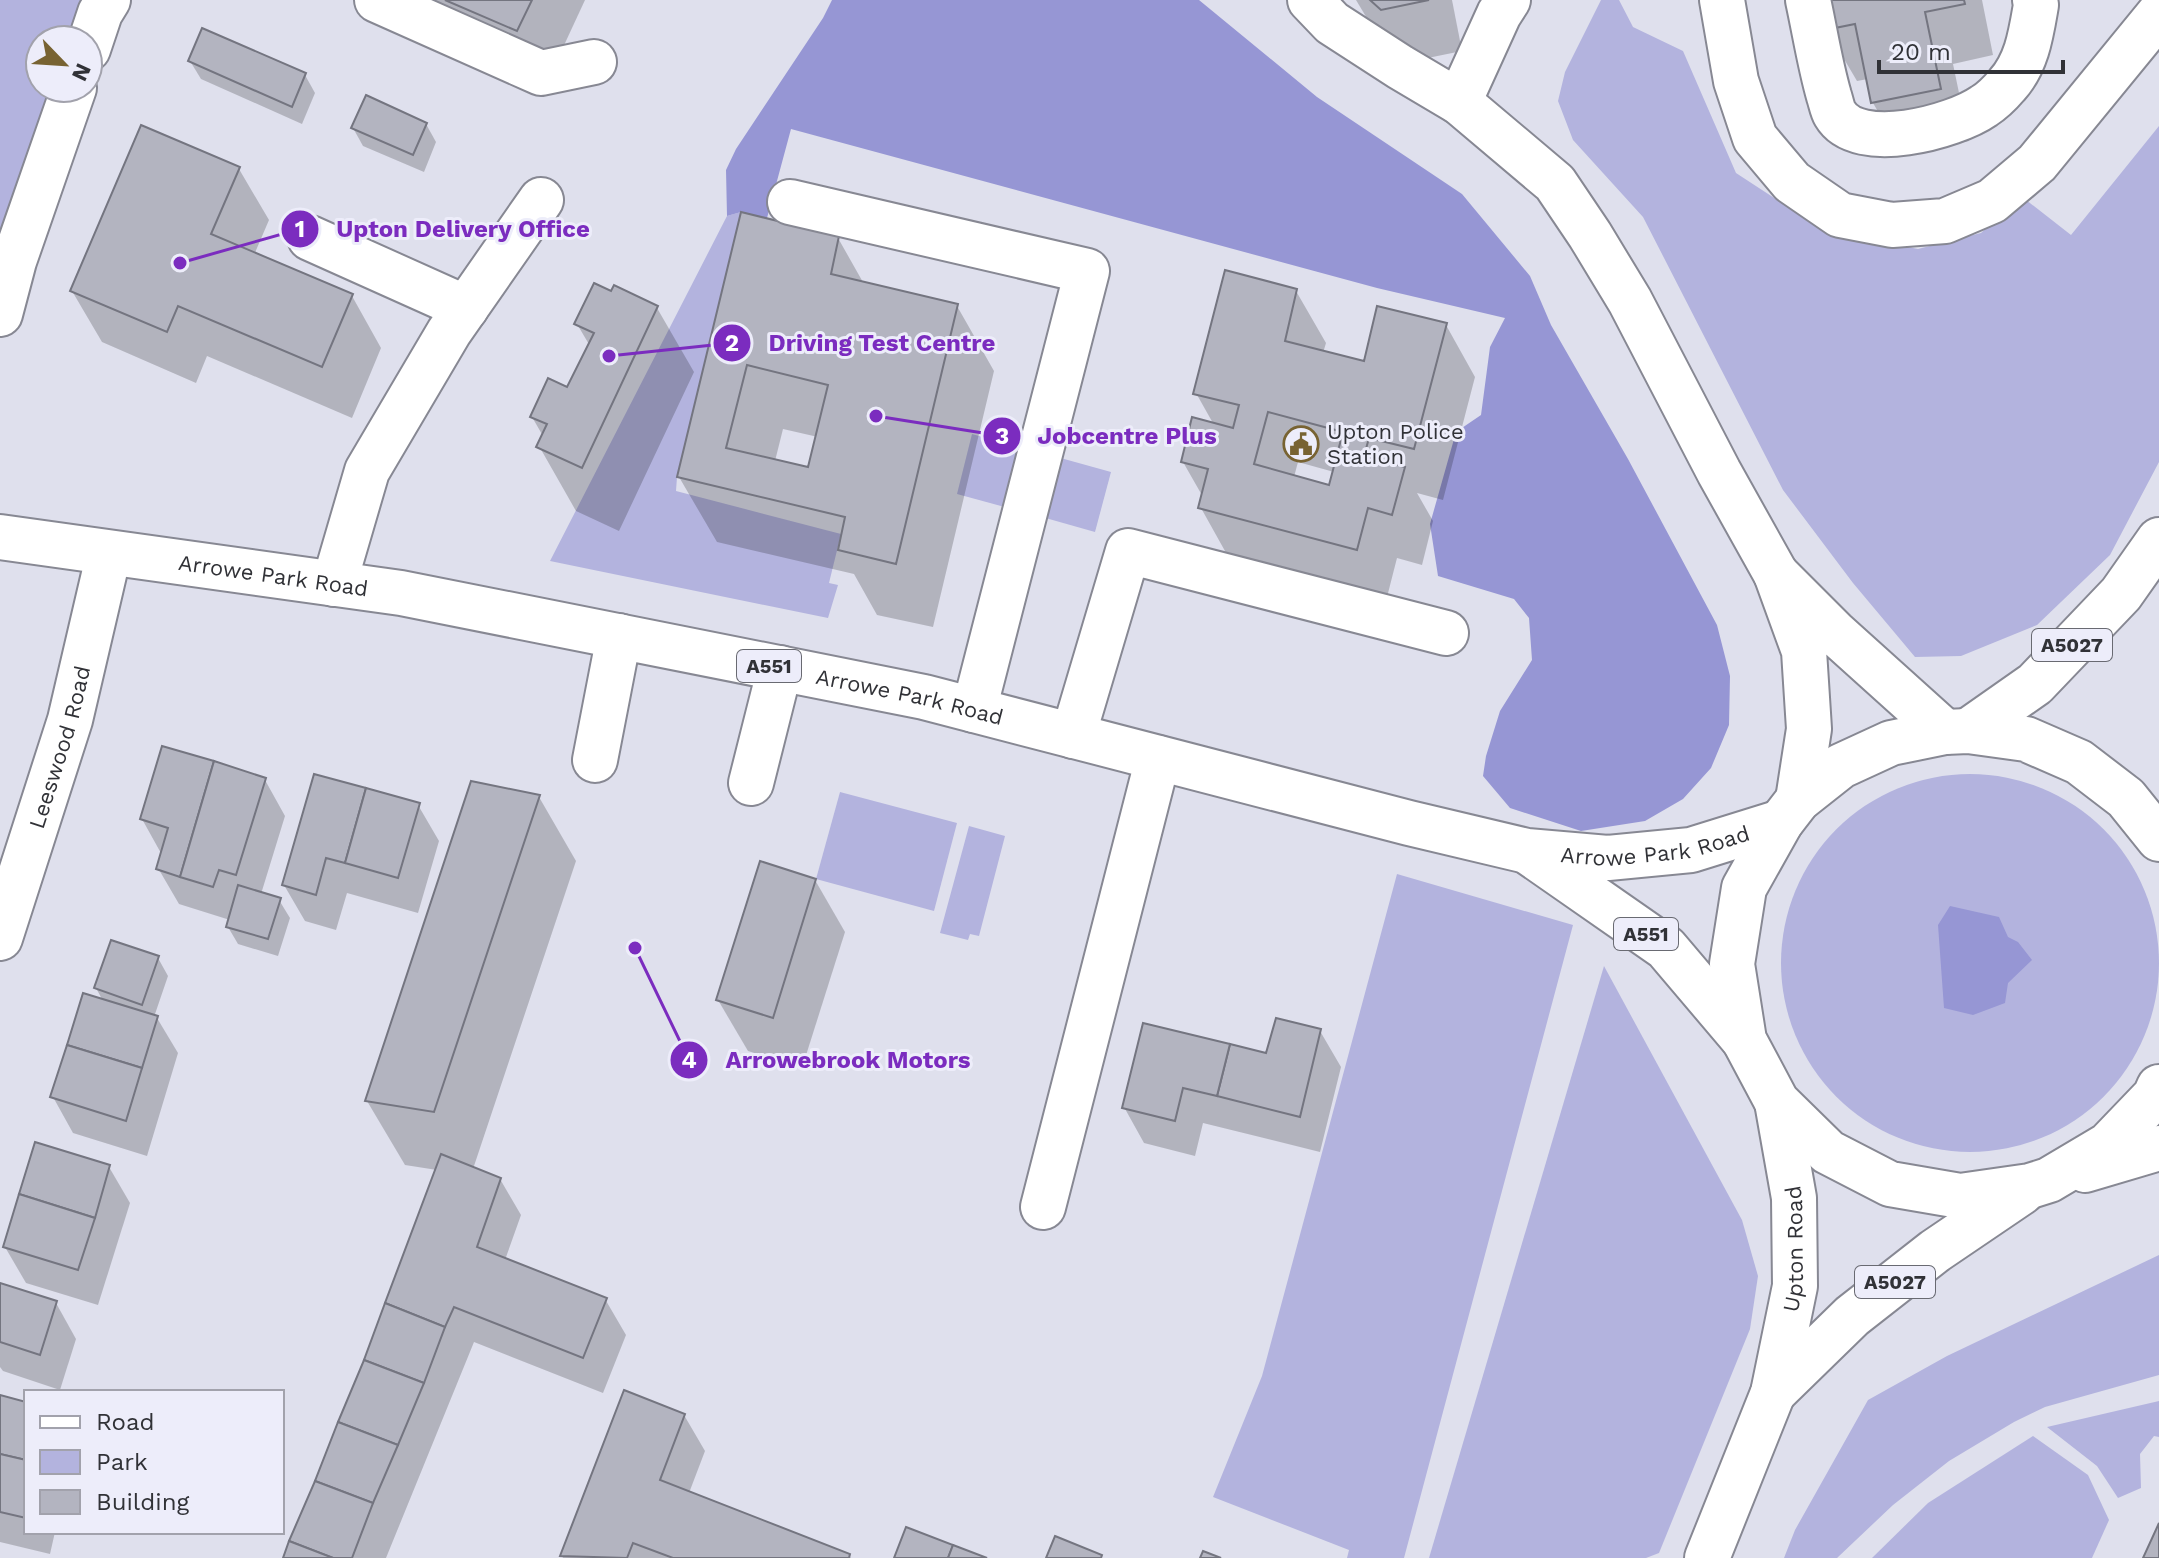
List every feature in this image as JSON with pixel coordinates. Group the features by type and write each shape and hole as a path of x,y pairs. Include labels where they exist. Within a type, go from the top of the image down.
{"main road":[{"path":"96,24 108,0"},
{"path":"377,0 541,73 594,62"},
{"path":"1310,0 1332,23 1459,102 1555,183 1630,301 1776,574 1804,651 1809,729 1790,811"},
{"path":"1459,102 1508,0"},
{"path":"1722,0 1736,81 1755,138 1792,182 1840,215 1892,225 1945,221 1992,201 2037,163 2159,14"},
{"path":"1808,0 1835,114 1848,127 1874,134 1906,133 1949,122 1983,107 2009,83 2029,48 2035,0"},
{"path":"0,314 14,261 68,104"},
{"path":"334,584 367,471 449,332 541,200"},
{"path":"790,202 1087,271 974,710"},
{"path":"310,238 466,308"},
{"name":"Arrowe Park Road","path":"0,537 401,593 924,697 1527,851 1608,858 1691,850 1790,811"},
{"name":"A5027","path":"1956,732 2035,684 2121,594 2159,540"},
{"path":"1073,736 1128,551 1446,633"},
{"name":"Leeswood Road","path":"0,938 70,720 109,553"},
{"path":"1776,574 1834,632 1956,732"},
{"path":"595,760 619,636"},
{"path":"751,783 780,668"},
{"path":"2159,839 2126,798 2079,762 2026,739 1956,732 1891,743 1841,766 1790,811 1744,888 1732,964 1744,1040 1777,1102 1828,1152 1890,1184 1960,1196 2040,1183 2159,1148"},
{"path":"1043,1207 1158,758"},
{"name":"Arrowe Park Road","path":"1527,851 1666,948 1744,1040"},
{"path":"2040,1183 2108,1145 2155,1096 2159,1087"},
{"name":"Upton Road","path":"1707,1558 1773,1393 1795,1286 1794,1198 1777,1102"},
{"name":"Upton Road","path":"1773,1393 1852,1316 1935,1251 2040,1183"}],"green space":[{"path":"0,0 115,0 99,24 24,24 24,104 74,104 0,289"},
{"path":"1601,0 1619,0 1633,27 1683,51 1736,173 1823,230 1918,249 1981,233 2021,196 2071,235 2159,126 2159,462 2110,555 2037,625 1961,656 1915,657 1853,583 1783,490 1643,217 1573,140 1558,101 1565,72"},
{"path":"741,212 676,491 841,534 829,583 838,585 828,618 550,561 727,216"},
{"path":"972,434 1029,450 1012,509 957,494"},
{"path":"1057,457 1111,472 1095,532 1042,517"},
{"path":"1970,774 2025,782 2059,796 2104,829 2137,874 2151,908 2159,963 2151,1018 2137,1052 2104,1097 2059,1130 2025,1144 1970,1152 1915,1144 1881,1130 1836,1097 1803,1052 1789,1018 1781,963 1789,908 1803,874 1836,829 1881,796 1915,782"},
{"path":"840,792 957,823 934,911 816,879"},
{"path":"969,826 1005,836 979,936 970,934 968,940 940,933"},
{"path":"1397,874 1573,925 1404,1558 1347,1558 1349,1550 1213,1497 1262,1376"},
{"path":"1604,966 1742,1220 1758,1276 1750,1329 1659,1553 1646,1558 1429,1558"},
{"path":"2159,1255 2159,1375 2045,1407 2014,1422 1949,1461 1893,1505 1837,1558 1784,1558 1795,1530 1868,1400 1947,1356"},
{"path":"2159,1401 2159,1437 2154,1436 2140,1454 2141,1488 2118,1498 2097,1466 2047,1427"},
{"path":"2033,1436 2088,1475 2109,1520 2092,1558 1872,1558 1928,1503"}],"shaded area":[{"path":"832,0 1199,0 1317,97 1462,194 1530,276 1551,325 1628,459 1717,625 1730,676 1729,725 1711,768 1683,799 1645,821 1581,831 1510,808 1483,776 1500,711 1532,660 1529,618 1514,599 1438,576 1430,524 1456,432 1481,415 1490,347 1505,318 1377,288 791,129 767,218 741,212 727,216 726,170 736,149"},
{"path":"1950,906 1999,917 2008,937 2018,942 2032,960 2008,983 2005,1003 1973,1015 1944,1008 1938,925"}],"building":[{"path":"445,0 532,0 517,31"},
{"path":"1370,0 1429,0 1381,10"},
{"path":"1819,0 1964,0 1965,4 1925,12 1941,89 1871,103 1855,24 1825,30"},
{"path":"202,28 306,73 292,107 188,61"},
{"path":"366,95 427,123 413,155 351,128"},
{"path":"141,125 240,167 211,234 353,294 322,367 178,306 167,332 70,291"},
{"path":"741,212 839,236 831,274 958,304 896,564 838,550 845,517 677,477","holes":["747,365 828,385 808,467 726,448"]},
{"path":"1225,270 1297,289 1285,341 1364,361 1377,306 1447,323 1414,449 1369,438 1364,456 1405,467 1392,515 1368,508 1357,550 1198,508 1208,469 1181,462 1192,417 1233,428 1239,405 1193,394","holes":["1268,412 1343,432 1329,485 1254,464"]},
{"path":"594,283 611,291 614,285 658,306 582,468 536,447 547,424 530,417 548,378 567,387 594,333 574,324"},
{"path":"162,746 214,761 180,877 156,869 168,828 140,819"},
{"path":"214,761 266,778 236,875 219,870 213,887 180,877"},
{"path":"314,774 366,788 345,863 326,858 316,895 282,885"},
{"path":"471,781 540,795 434,1112 365,1101"},
{"path":"366,788 420,803 398,878 345,863"},
{"path":"760,861 816,879 773,1018 716,1000"},
{"path":"238,885 281,898 268,939 226,927"},
{"path":"111,940 159,956 142,1005 94,988"},
{"path":"83,993 158,1016 142,1068 67,1045"},
{"path":"1276,1018 1321,1029 1300,1117 1217,1096 1230,1044 1266,1053"},
{"path":"1143,1023 1230,1044 1217,1096 1183,1088 1175,1121 1122,1108"},
{"path":"67,1045 142,1068 126,1121 50,1097"},
{"path":"35,1142 110,1165 95,1218 19,1194"},
{"path":"441,1154 501,1178 477,1247 607,1298 583,1358 454,1307 445,1327 385,1303"},
{"path":"19,1194 95,1218 78,1270 3,1247"},
{"path":"0,1283 57,1301 40,1355 0,1342"},
{"path":"385,1303 445,1327 424,1383 364,1360"},
{"path":"364,1360 424,1383 398,1445 338,1422"},
{"path":"624,1390 685,1414 660,1480 850,1554 849,1558 673,1558 633,1543 627,1558 560,1556"},
{"path":"0,1395 24,1401 24,1460 0,1454"},
{"path":"338,1422 398,1445 373,1503 315,1481"},
{"path":"0,1454 24,1460 24,1518 0,1512"},
{"path":"315,1481 373,1503 352,1558 333,1558 289,1541"},
{"path":"2159,1523 2159,1558 2143,1558"},
{"path":"906,1527 953,1545 948,1558 894,1558"},
{"path":"1055,1536 1102,1555 1101,1558 1046,1558"},
{"path":"289,1541 333,1558 283,1558"},
{"path":"953,1545 987,1558 948,1558"},
{"path":"1203,1551 1221,1558 1200,1558"}],"place":[{"name":"Upton Delivery Office","path":"180,263"},
{"name":"Driving Test Centre","path":"609,356"},
{"name":"Jobcentre Plus","path":"876,416"},
{"name":"Upton Police Station","path":"1301,444"},
{"name":"Arrowebrook Motors","path":"635,948"}]}
